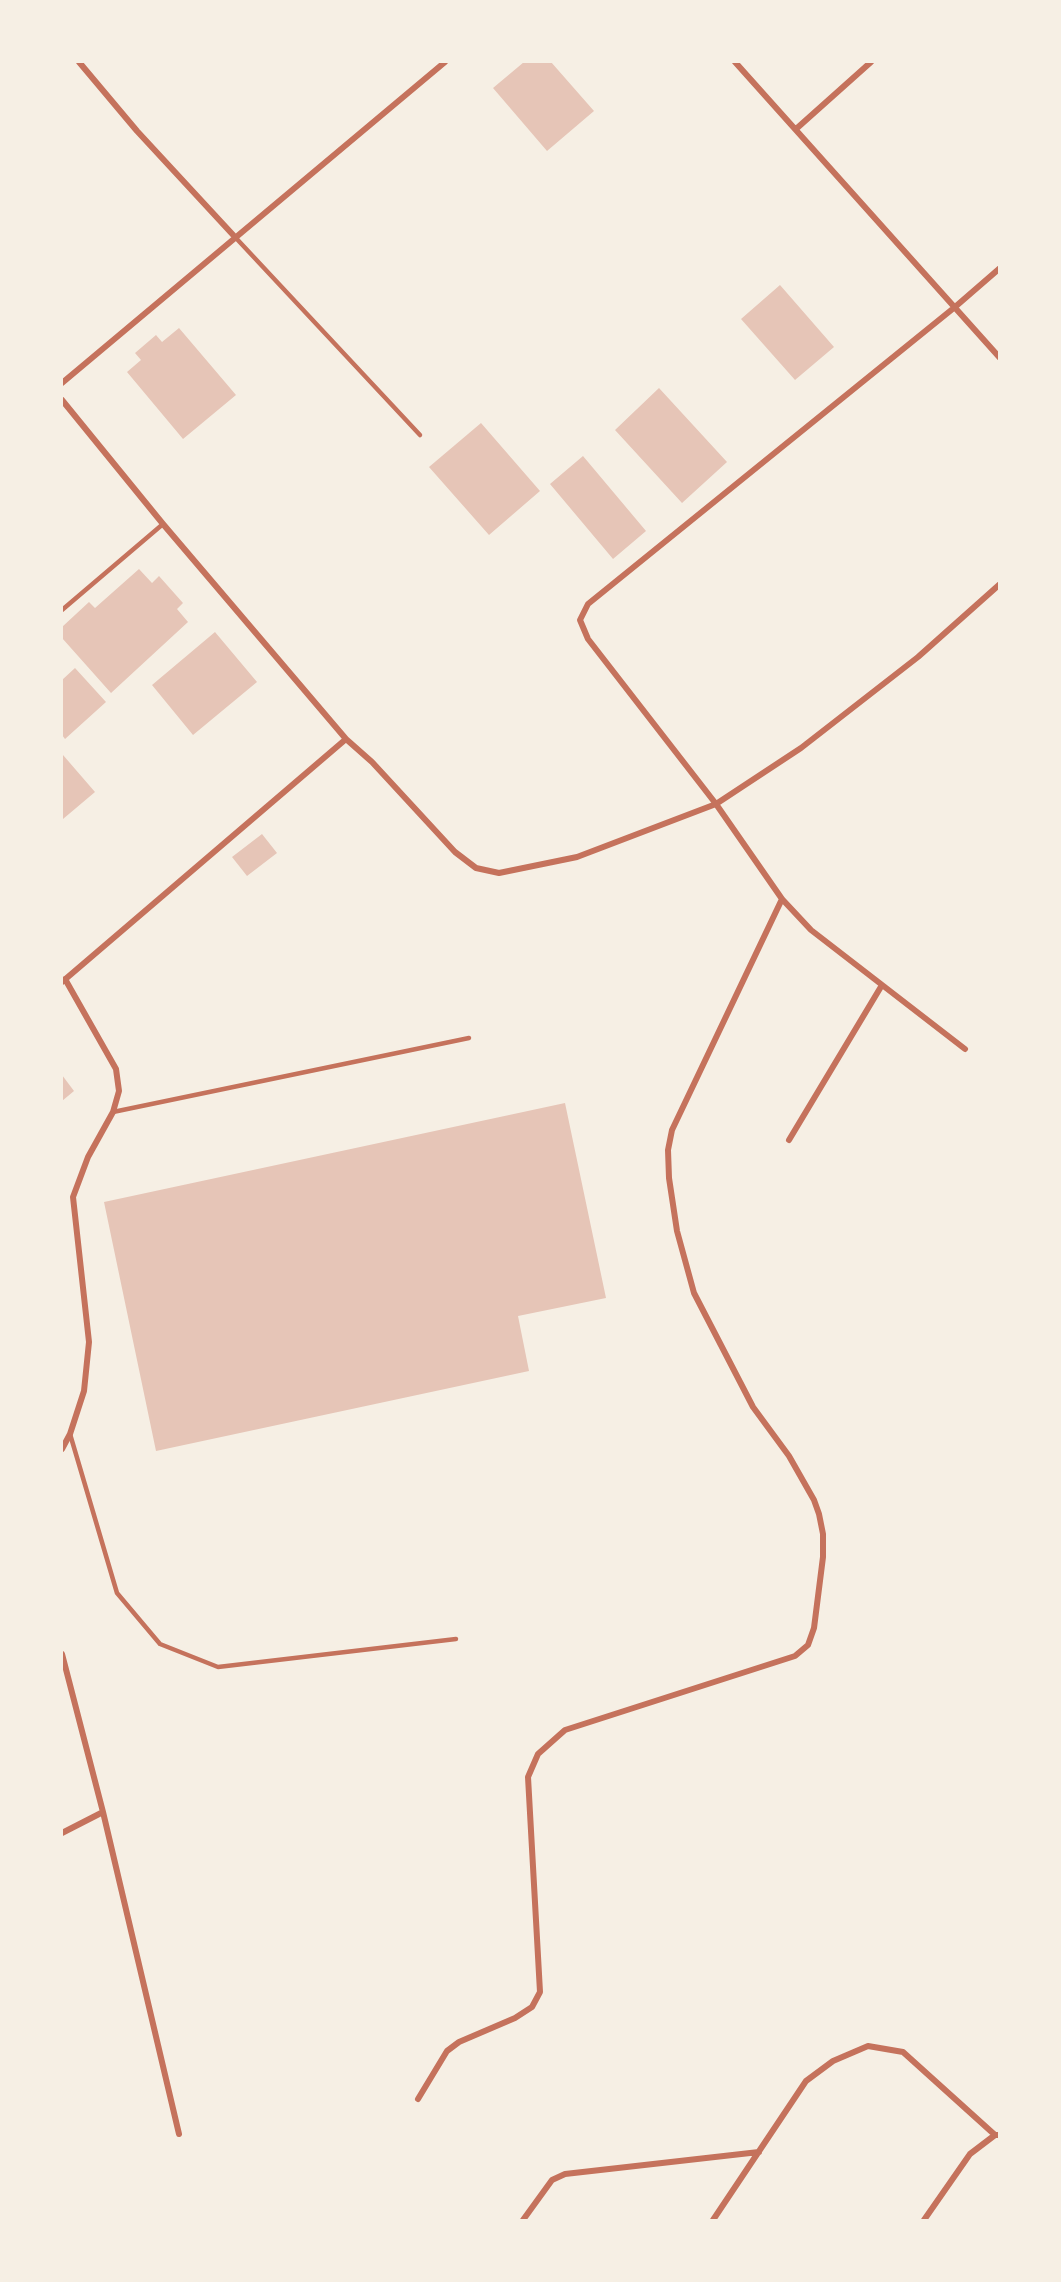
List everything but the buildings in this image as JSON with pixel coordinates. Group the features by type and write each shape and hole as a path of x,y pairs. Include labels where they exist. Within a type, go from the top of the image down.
{"street":[{"path":"80,62 137,130 235,237"},
{"path":"62,383 445,62"},
{"path":"735,62 999,358"},
{"path":"796,129 871,62"},
{"path":"965,1049 811,930 782,899 716,804 588,639 580,620 588,604 955,307 999,268"},
{"path":"62,400 346,739 372,762 456,852 476,868 499,873 577,857 716,804 801,748 918,657 999,584"},
{"path":"62,1449 70,1434 84,1392 88,1342 72,1197 88,1157 113,1112 119,1091 116,1069 63,980 346,739"},
{"path":"418,2099 447,2051 459,2042 515,2018 532,2007 540,1992 528,1777 538,1754 565,1730 795,1656 808,1645 814,1628 822,1557 823,1534 819,1514 814,1500 789,1456 753,1407 694,1293 677,1231 669,1178 668,1150 672,1130 782,899"},
{"path":"789,1140 882,985"},
{"path":"62,1654 103,1812 179,2134"},
{"path":"62,1833 103,1812"},
{"path":"713,2220 806,2081 833,2061 868,2046 903,2052 997,2135 970,2154 924,2220"},
{"path":"523,2220 552,2180 565,2174 759,2152"}],"lane":[{"path":"235,237 420,435"},
{"path":"62,610 164,524"},
{"path":"113,1112 469,1038"},
{"path":"70,1434 117,1593 160,1644 218,1667 456,1639"}]}
